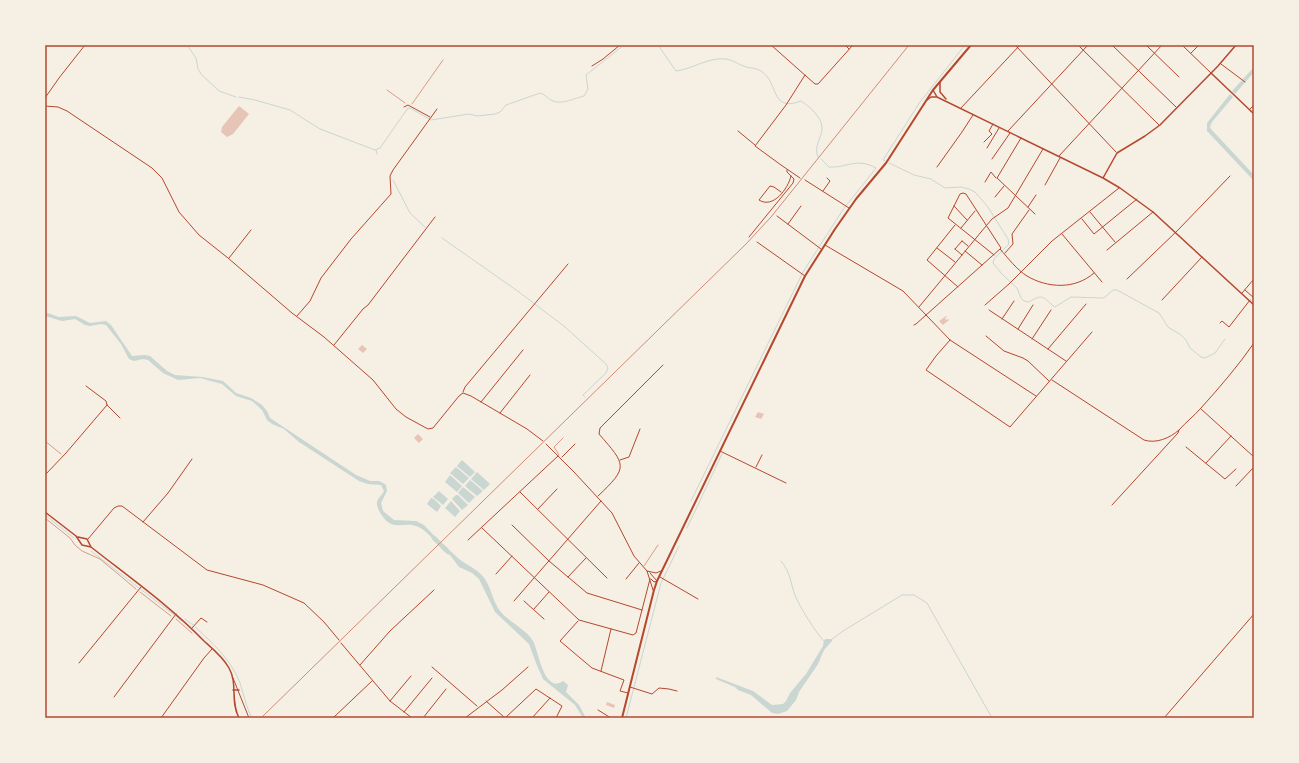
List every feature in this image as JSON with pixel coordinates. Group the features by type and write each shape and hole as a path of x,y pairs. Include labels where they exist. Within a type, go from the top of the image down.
{"main road":[{"path":"622,718 627,693 631,687 657,581 804,275 849,207 886,162 940,80 970,45"}],"street":[{"path":"45,98 85,45"},
{"path":"592,66 620,45"},
{"path":"771,45 815,84 822,82 853,45"},
{"path":"845,45 850,49"},
{"path":"1015,45 1117,153"},
{"path":"961,108 1020,45"},
{"path":"1078,45 1160,125"},
{"path":"992,159 1009,132 1088,45"},
{"path":"1112,45 1177,108"},
{"path":"1146,45 1179,77"},
{"path":"1045,185 1060,157 1089,123 1162,45"},
{"path":"1182,45 1254,114"},
{"path":"1191,53 1199,45"},
{"path":"1102,178 1117,153 1160,125 1221,64 1236,45"},
{"path":"1221,64 1245,82"},
{"path":"755,146 787,104 805,75"},
{"path":"940,80 940,92"},
{"path":"933,90 940,92 947,101"},
{"path":"933,90 937,97"},
{"path":"926,101 931,97 937,97 947,101 1120,188 1154,212 1254,305"},
{"path":"1249,110 1254,104"},
{"path":"404,107 408,105 430,119"},
{"path":"45,106 58,107 67,111 152,168 162,178 184,220 199,235 297,317 314,328 373,380 396,409 414,422 428,429 436,426 463,393 465,387 568,264"},
{"path":"297,317 310,301 321,278 351,239 391,194 390,176 393,170 437,109"},
{"path":"937,167 973,114"},
{"path":"984,142 992,134 989,131 993,124"},
{"path":"987,148 1000,127"},
{"path":"738,131 755,146 800,178"},
{"path":"997,178 1021,138"},
{"path":"919,307 974,239 992,219 1008,208 1016,197 1043,149"},
{"path":"749,237 794,183 794,179 787,172 788,170"},
{"path":"985,182 991,172 1034,214"},
{"path":"781,192 770,186 759,200 770,202 781,192 789,183 791,176"},
{"path":"1126,279 1176,232 1230,176"},
{"path":"823,191 830,181 827,178"},
{"path":"805,180 849,207"},
{"path":"995,198 1004,185"},
{"path":"985,305 1022,272 1052,241 1120,188"},
{"path":"994,255 948,218 960,194 964,193 1001,250 1027,276 1056,286 1082,281 1089,278 1094,273"},
{"path":"1004,253 1013,244 1012,234 1036,195"},
{"path":"1081,218 1094,234 1137,199"},
{"path":"787,224 801,206"},
{"path":"953,206 967,221"},
{"path":"960,228 976,210"},
{"path":"1090,212 1115,243"},
{"path":"1107,250 1154,212"},
{"path":"778,216 820,249"},
{"path":"334,346 363,309 368,305 435,217"},
{"path":"955,224 926,260 958,287"},
{"path":"228,258 251,230"},
{"path":"1062,234 1102,282"},
{"path":"962,255 955,249 962,241 969,246"},
{"path":"757,242 804,275"},
{"path":"824,244 902,291 919,307 947,338 1036,396"},
{"path":"937,247 956,262"},
{"path":"914,325 1001,250"},
{"path":"965,251 982,265"},
{"path":"1162,300 1202,257"},
{"path":"1242,293 1254,279"},
{"path":"1245,290 1254,298"},
{"path":"1220,323 1222,321 1229,327 1250,300"},
{"path":"1002,319 1014,302"},
{"path":"1047,349 1086,304"},
{"path":"1017,329 1033,305"},
{"path":"989,310 1066,362"},
{"path":"1032,339 1051,310"},
{"path":"950,340 926,370 1010,427 1092,332"},
{"path":"986,336 1004,351 1028,361 1049,382"},
{"path":"1051,380 1144,440 1148,442 1156,441 1169,437 1179,430 1201,408 1238,366 1254,343"},
{"path":"481,402 523,350"},
{"path":"597,496 617,477 620,467 619,460 612,448 599,434 600,428 663,365"},
{"path":"500,413 530,375"},
{"path":"86,386 106,401 120,418"},
{"path":"463,393 471,396 527,429 543,441"},
{"path":"45,475 107,404"},
{"path":"1201,408 1254,457"},
{"path":"619,460 628,457 640,429"},
{"path":"1112,505 1178,433 1179,430"},
{"path":"1206,463 1231,436"},
{"path":"546,444 559,455 612,514 634,556 643,567 649,572 656,573 662,570"},
{"path":"561,458 575,444"},
{"path":"1186,447 1225,479 1236,469"},
{"path":"720,451 786,482"},
{"path":"468,540 559,455"},
{"path":"755,467 762,455"},
{"path":"143,522 168,493 192,459"},
{"path":"1236,486 1254,467"},
{"path":"537,509 557,489"},
{"path":"519,492 607,578"},
{"path":"514,601 601,501"},
{"path":"85,546 90,536 114,508 118,506 124,507 207,570 263,585 304,603 324,622 339,640"},
{"path":"45,512 76,536 81,544 91,547"},
{"path":"512,525 549,561 582,590 591,595 642,610"},
{"path":"482,528 579,620 633,635 636,633 650,579"},
{"path":"76,536 84,538 88,541 91,547 176,614 213,649 228,666 239,690 249,718"},
{"path":"80,542 84,538 90,536"},
{"path":"496,574 512,556"},
{"path":"568,578 586,558"},
{"path":"626,579 640,563"},
{"path":"647,571 654,590"},
{"path":"649,572 657,581"},
{"path":"660,577 698,599"},
{"path":"650,579 654,582 657,581"},
{"path":"79,663 141,587"},
{"path":"360,665 390,631 434,590"},
{"path":"533,610 549,591"},
{"path":"524,601 544,619"},
{"path":"114,697 176,614"},
{"path":"1164,718 1254,614"},
{"path":"192,628 201,618 207,622"},
{"path":"579,620 560,641 592,668 624,680 620,691 627,693"},
{"path":"601,671 611,629"},
{"path":"341,643 390,701 412,718"},
{"path":"161,718 204,658 213,649"},
{"path":"432,667 478,707"},
{"path":"465,718 502,690 528,667"},
{"path":"232,676 234,704 239,718"},
{"path":"390,701 411,676"},
{"path":"404,713 432,678"},
{"path":"333,718 372,680"},
{"path":"631,687 652,694 659,688 676,691"},
{"path":"423,718 446,689"},
{"path":"486,701 505,718 536,689 562,706 556,718"},
{"path":"234,690 239,690"},
{"path":"532,718 550,698"},
{"path":"598,710 611,718"}],"lane":[{"path":"559,455 554,447 563,438"},
{"path":"643,567 658,545"}],"path":[{"path":"411,107 443,60"},
{"path":"387,90 408,105"},
{"path":"45,441 63,456"},
{"path":"45,518 70,538 82,551 100,559 193,634"}],"shaded area":[{"path":"1254,67 1254,72 1235,94 1232,91"},
{"path":"1230,94 1233,97 1212,122 1210,127 1254,175 1254,181 1207,131 1207,123"},
{"path":"45,312 59,317 76,316 90,323 106,321 111,325 132,356 150,356 167,371 175,375 202,377 223,381 236,393 251,398 262,405 270,418 356,475 370,481 379,481 386,485 387,491 381,503 383,511 394,520 416,521 424,525 440,542 437,544 425,531 419,527 389,523 380,513 377,505 377,502 384,491 381,485 368,484 359,481 299,442 284,429 267,420 262,410 252,401 236,396 222,384 200,378 178,380 163,373 148,360 143,359 134,361 129,359 121,344 106,325 101,324 90,326 85,325 75,319 62,321 45,316"},
{"path":"462,460 475,472 470,477 457,466"},
{"path":"456,467 469,478 463,484 450,473"},
{"path":"477,472 490,484 484,490 471,479"},
{"path":"450,475 462,486 457,492 445,482"},
{"path":"470,480 483,491 477,496 465,486"},
{"path":"463,487 475,497 469,503 458,493"},
{"path":"439,491 448,499 443,505 433,497"},
{"path":"458,495 468,505 462,510 452,499"},
{"path":"431,498 441,506 437,512 427,504"},
{"path":"451,501 460,511 455,517 445,508"},
{"path":"443,544 459,559 476,570 485,579 496,605 501,612 527,633 533,641 546,677 551,682 556,684 563,681 568,685 566,692 579,705 586,718 583,718 575,705 543,679 529,644 495,612 479,579 472,573 459,567 450,555 440,547"},
{"path":"832,639 832,641 824,650 818,664 799,692 796,700 787,711 778,714 772,713 751,695 716,679 716,677 753,691 772,705 783,704 806,674 823,646 824,640"}],"building":[{"path":"239,106 249,114 233,134 227,137 221,132 222,127"},
{"path":"946,316 946,320 949,320 943,325 939,321"},
{"path":"362,345 367,349 363,353 358,349"},
{"path":"758,412 764,414 761,419 755,417"},
{"path":"418,434 423,439 419,443 414,438"},
{"path":"607,702 615,705 614,708 606,705"}],"waterway":[{"path":"187,45 196,58 198,69 201,74 219,91 236,97"},
{"path":"239,97 290,110 320,129 375,150 380,148 408,108 431,120 469,114 477,116 495,114 500,112 506,105 540,93 557,102 564,102 584,96 588,89 586,75 624,45"},
{"path":"658,45 676,71 707,61 719,59 734,61 743,66 761,71 767,76 779,100 784,103 791,104 801,101 811,109 820,120 822,132 817,146 818,157"},
{"path":"885,161 883,160 920,102 965,45"},
{"path":"376,150 377,154"},
{"path":"821,159 829,167 863,163 876,168 862,186"},
{"path":"889,163 914,175 931,179 945,188 961,187 975,192 988,207 1008,239 1009,244 994,259 993,263 1017,288 1021,298 1024,301 1029,302 1041,297 1046,299 1055,307 1071,297 1104,298 1113,290 1117,290 1159,313 1168,327 1181,335 1186,340 1190,348 1201,357 1205,358 1215,353 1225,339"},
{"path":"393,180 410,213 425,227"},
{"path":"691,501 803,272 844,208 861,187"},
{"path":"442,238 519,292 565,327 606,364 608,368 606,373 583,395 585,397"},
{"path":"687,528 722,454"},
{"path":"45,515 74,538"},
{"path":"434,538 446,550"},
{"path":"626,718 661,583 679,546"},
{"path":"91,551 182,621"},
{"path":"781,561 789,574 800,606 812,626 824,641"},
{"path":"831,640 902,595 914,595 927,603 992,718"},
{"path":"185,619 193,625"},
{"path":"195,627 215,646 232,667 240,683 252,718"}],"railway":[{"path":"261,718 746,244 771,217 909,45"}]}
